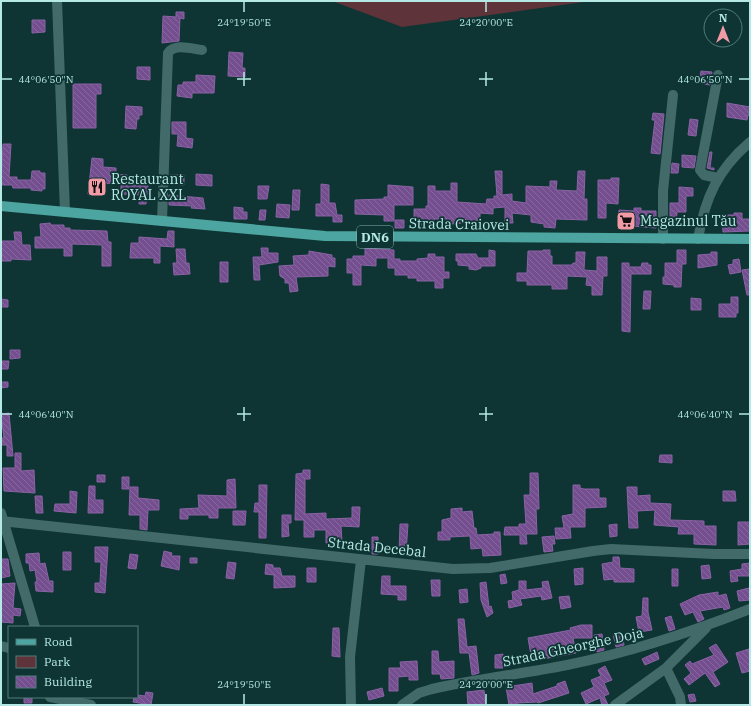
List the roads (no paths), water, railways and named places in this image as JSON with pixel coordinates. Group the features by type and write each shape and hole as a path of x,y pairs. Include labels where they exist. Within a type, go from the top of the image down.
{"main road":[{"name":"Strada Craiovei","path":"1,206 325,236 750,239"}],"street":[{"path":"56,1 65,212"},
{"path":"162,221 168,52 175,47 202,50"},
{"path":"718,75 700,170 704,175 718,178"},
{"path":"663,239 663,191 673,95"},
{"path":"698,239 707,198 718,178 742,148 750,142"},
{"path":"2,518 35,626"},
{"name":"Strada Decebal","path":"2,518 361,560 453,569 475,569 611,549 707,554 750,554"},
{"path":"351,705 350,657 361,560"},
{"name":"Strada Gheorghe Doja","path":"402,705 419,693 432,689 522,674 610,656 707,627 750,609"},
{"path":"615,705 666,668 707,627"},
{"path":"666,668 680,697 681,705"},
{"path":"55,698 91,705"}],"place":[{"name":"Restaurant ROYAL XXL","path":"97,187"},
{"name":"Magazinul Tău","path":"626,221"}]}
